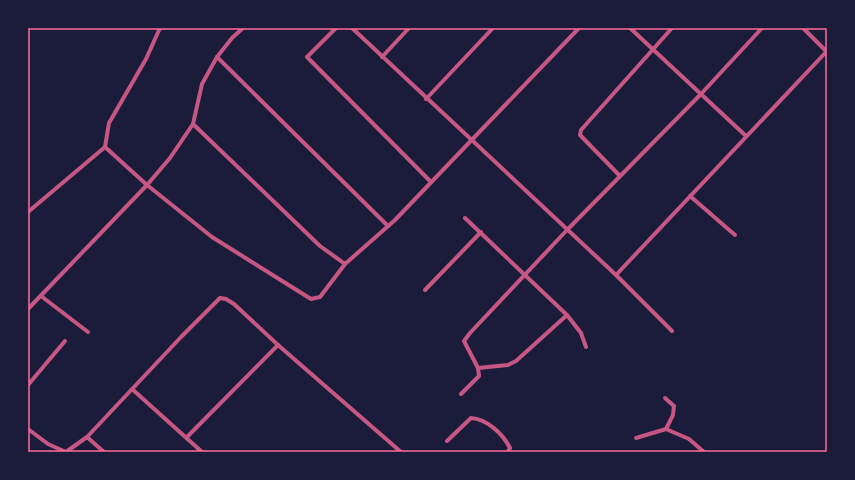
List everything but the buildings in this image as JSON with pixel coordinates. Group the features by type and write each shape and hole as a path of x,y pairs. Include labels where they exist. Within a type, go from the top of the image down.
{"street":[{"path":"28,212 105,147 109,123 146,59 160,28"},
{"path":"28,309 147,185 170,158 193,124 202,84 217,57 232,38 243,28"},
{"path":"336,28 307,57 430,181"},
{"path":"352,28 426,99 616,275 672,330"},
{"path":"382,56 409,28"},
{"path":"426,99 493,28"},
{"path":"105,147 147,185 212,237 311,298 320,297 345,264 388,226 579,28"},
{"path":"630,28 746,136"},
{"path":"620,176 580,135 581,130 672,28"},
{"path":"461,394 479,376 478,368 464,341 567,230 701,94 762,28"},
{"path":"616,275 827,51 804,28"},
{"path":"217,57 388,226"},
{"path":"193,124 320,246 345,264"},
{"path":"690,196 735,235"},
{"path":"465,218 567,315 581,333 586,346"},
{"path":"425,290 481,232"},
{"path":"42,296 88,332"},
{"path":"28,429 48,444 66,452 87,437 220,298 226,299 234,304 278,345 401,452"},
{"path":"478,368 508,365 516,361 567,315"},
{"path":"28,385 65,341"},
{"path":"187,437 278,345"},
{"path":"132,389 202,452"},
{"path":"665,398 674,406 674,410 666,429"},
{"path":"447,441 472,418 478,418 504,438 510,448 508,452"},
{"path":"636,438 666,429 689,439 704,452"},
{"path":"87,437 104,452"}]}
